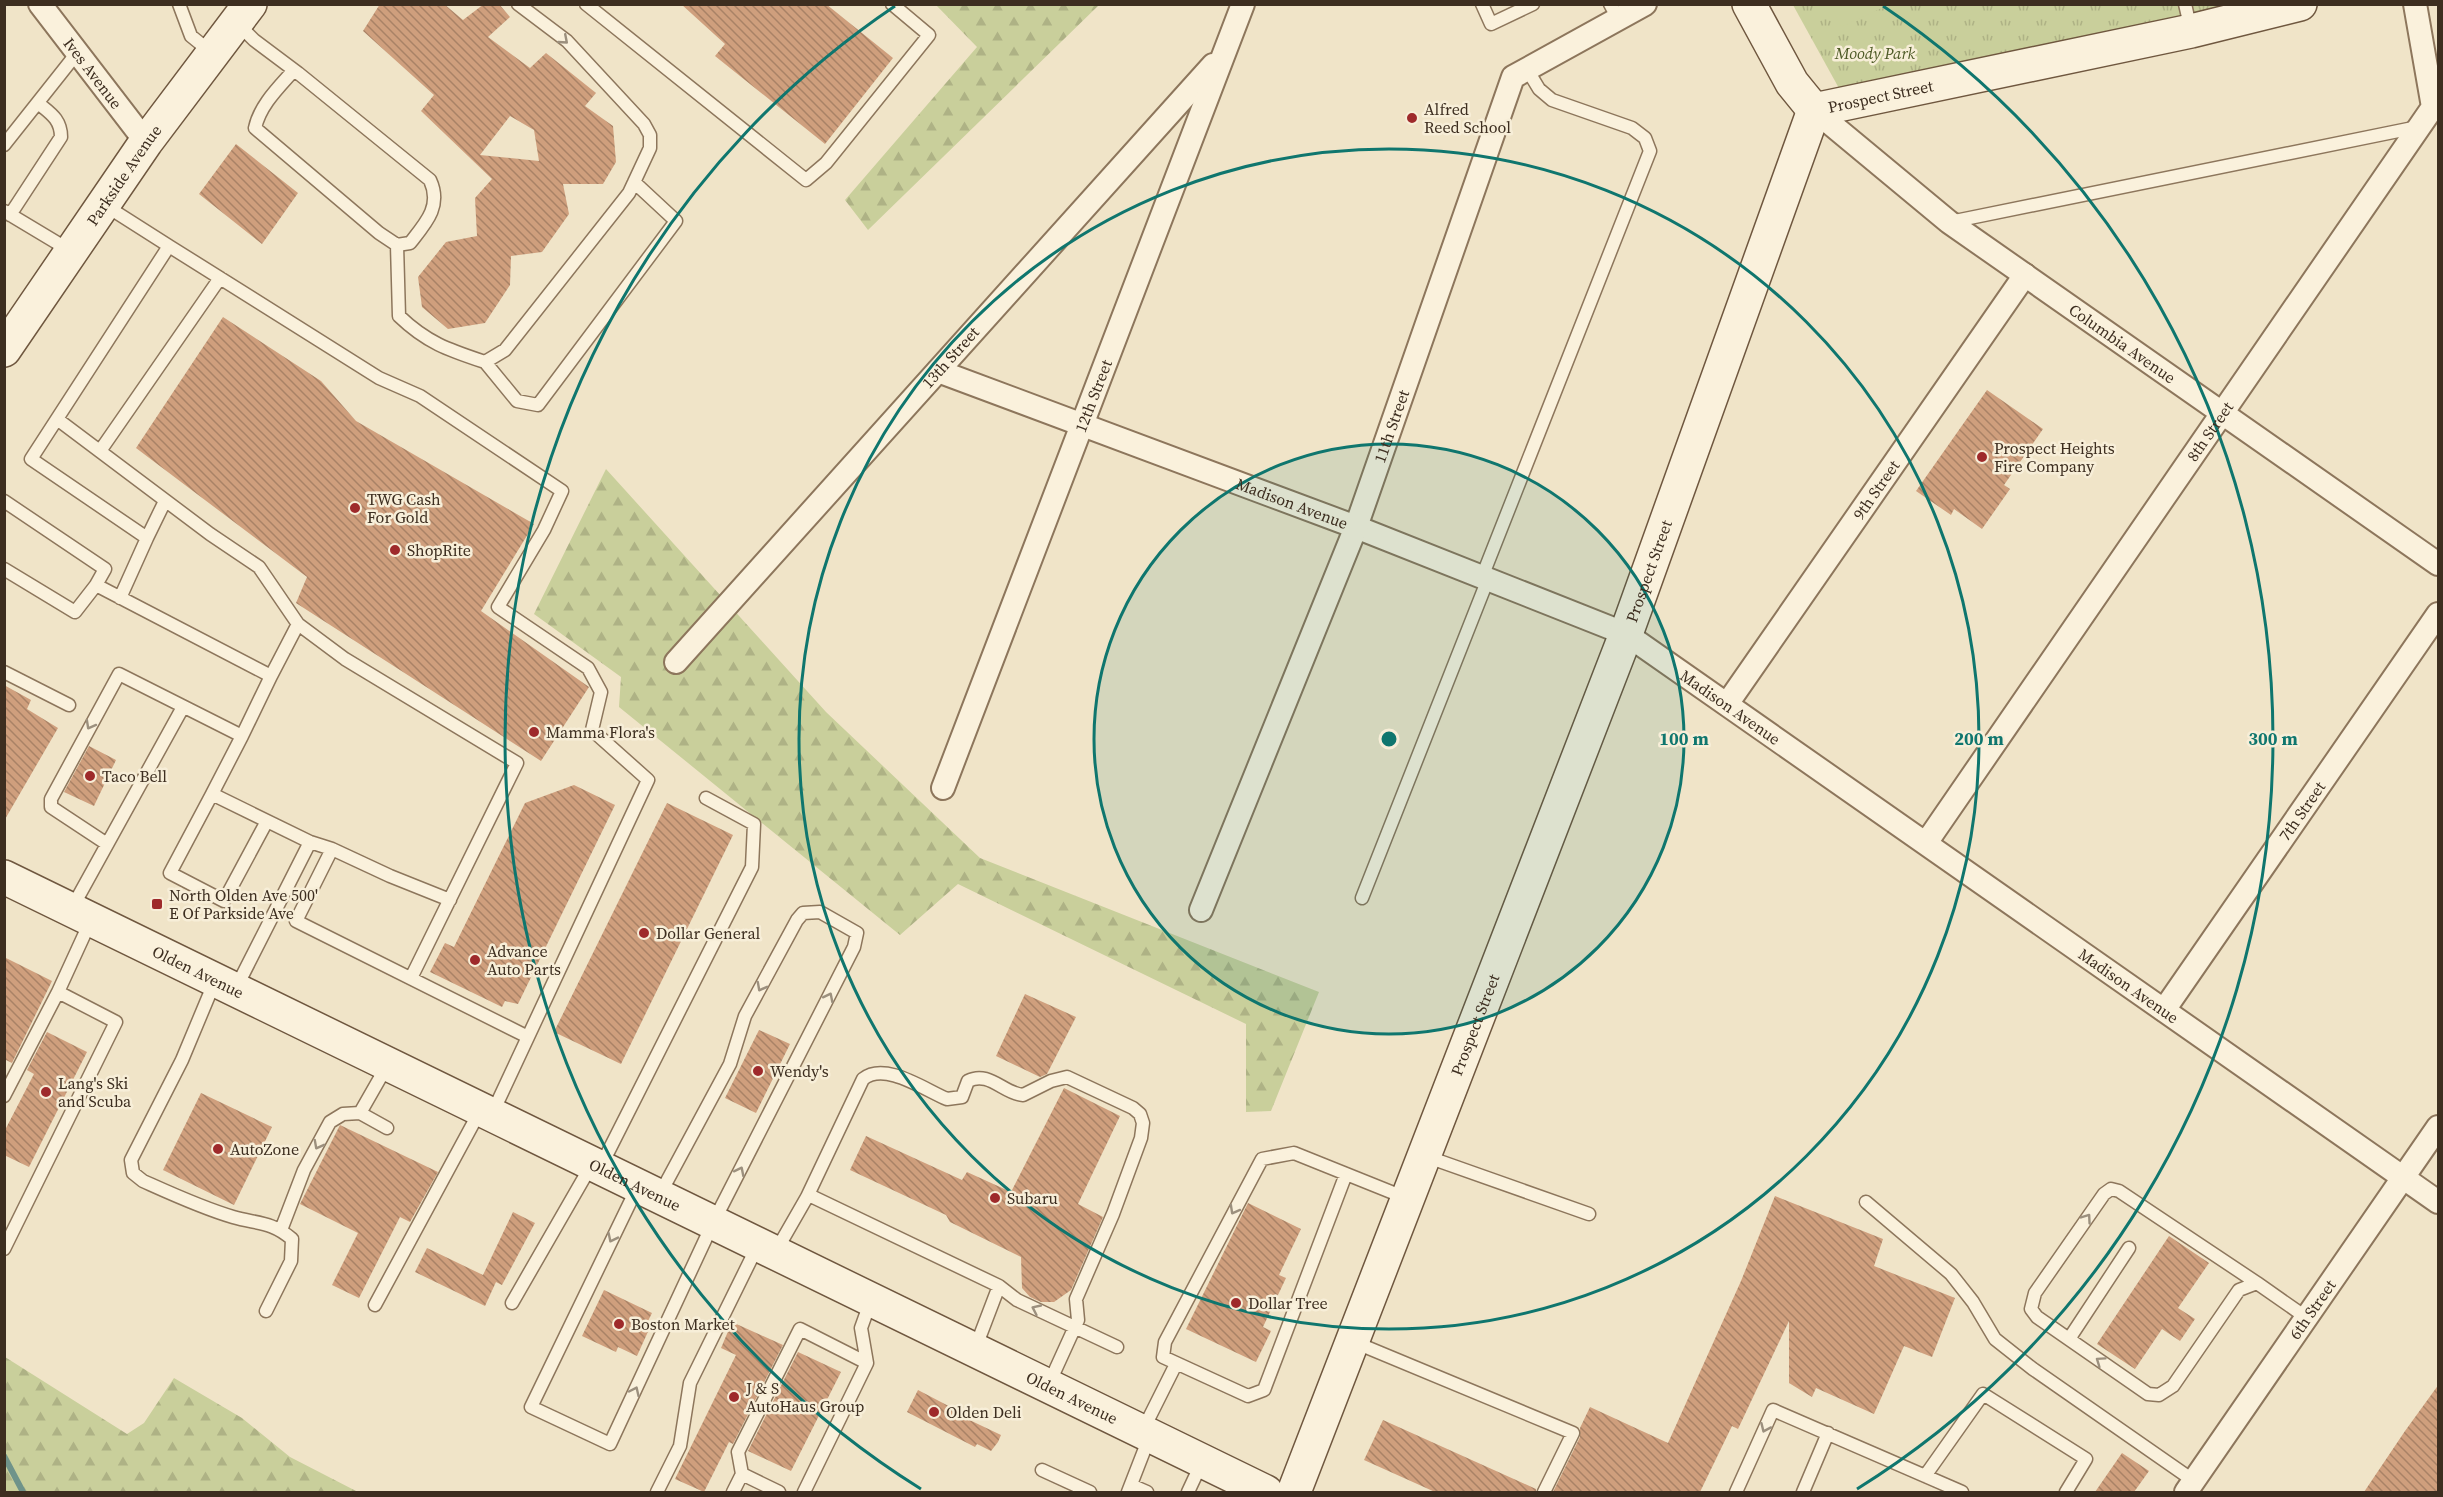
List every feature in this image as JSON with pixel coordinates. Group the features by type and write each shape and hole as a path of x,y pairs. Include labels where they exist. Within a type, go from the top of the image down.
{"street":[{"name":"12th Street","path":"943,788 1243,4"},
{"name":"11th Street","path":"1201,910 1356,527 1514,77 1614,12 1645,4"},
{"path":"1749,4 1792,83 1814,110"},
{"name":"Prospect Street","path":"1294,1492 1626,633 1814,110 2188,18 2300,4"},
{"name":"8th Street","path":"1926,843 2433,106 2415,4"},
{"name":"Ives Avenue","path":"44,6 146,142"},
{"name":"Parkside Avenue","path":"4,350 102,203 243,13"},
{"name":"13th Street","path":"676,662 1224,54"},
{"name":"Columbia Avenue","path":"1814,110 1949,222 2439,564"},
{"name":"9th Street","path":"1727,704 2025,275"},
{"name":"Madison Avenue","path":"938,371 1356,527 1626,633 2439,1202"},
{"name":"7th Street","path":"2164,1010 2439,614"},
{"name":"Olden Avenue","path":"4,877 1266,1492"},
{"name":"6th Street","path":"2190,1487 2439,1127"}],"lane":[{"path":"179,4 191,36 213,54"},
{"path":"485,363 505,350 593,241 634,182 650,148 650,135 644,124 567,41 518,4"},
{"path":"586,4 806,180 826,164 929,34 892,4"},
{"path":"1482,4 1491,24 1533,4"},
{"path":"243,13 254,40 294,70 430,180 435,202 429,219 410,243 397,245 379,233 255,128 257,119 274,92 294,70"},
{"path":"4,145 77,53"},
{"path":"1362,898 1650,151 1645,138 1632,128 1552,100 1539,89 1527,69"},
{"path":"38,103 57,119 61,126 61,137 7,213 70,250"},
{"path":"1949,222 2420,127"},
{"path":"397,245 399,316 416,332 438,346 485,363 517,401 538,405 676,221 634,182"},
{"path":"102,203 379,378 420,396 562,491 544,530 498,607 588,668 602,692 592,730 648,780 528,1037 375,1305"},
{"path":"147,538 31,459 169,246"},
{"path":"100,451 220,278"},
{"path":"57,419 165,501 259,567 298,624 345,659 517,764 411,978"},
{"path":"4,501 105,569 75,612 4,569"},
{"path":"120,598 165,501"},
{"path":"96,585 271,676"},
{"path":"267,821 224,901 170,873 298,624"},
{"path":"4,672 69,705"},
{"path":"107,844 59,814 51,807 51,799 119,674 242,736"},
{"path":"4,1096 58,992 107,844 183,707"},
{"path":"212,794 310,842 332,849 450,900"},
{"path":"512,1303 596,1165 753,867 754,824 706,798"},
{"path":"266,1311 291,1261 292,1239 281,1230 259,1221 234,1218 142,1181 133,1173 131,1160 182,1060 310,842"},
{"path":"332,849 296,921 528,1037"},
{"path":"820,912 857,933 854,947 713,1223 610,1444 531,1407 649,1190 730,1064 746,1016 797,920 803,913 820,912"},
{"path":"4,1249 116,1022 58,992"},
{"path":"360,1113 388,1064"},
{"path":"657,1492 680,1446 690,1383 767,1248 807,1197 863,1079 870,1074 889,1074 947,1099 955,1100 962,1097 968,1081 973,1079 988,1079 1023,1095 1051,1081 1068,1077 1133,1108 1140,1114 1143,1123 1141,1138 1113,1214 1076,1299 1078,1320 1048,1386"},
{"path":"281,1230 304,1170 330,1122 343,1114 360,1113 387,1128"},
{"path":"1346,1174 1264,1390 1248,1396 1163,1357 1165,1342 1262,1159 1294,1153 1346,1174 1407,1199"},
{"path":"1424,1156 1589,1214"},
{"path":"2257,1283 2239,1290 2173,1386 2159,1395 2148,1394 2037,1317 2031,1309 2031,1300 2104,1194 2111,1189 2119,1191 2220,1257 2307,1318"},
{"path":"807,1197 813,1197 999,1286 1017,1300 1117,1347"},
{"path":"1866,1202 1951,1274 1973,1302 1995,1339 2190,1487"},
{"path":"2069,1339 2129,1248"},
{"path":"975,1350 999,1286"},
{"path":"804,1492 867,1364 861,1328 871,1299"},
{"path":"733,1492 742,1474 738,1452 800,1329 867,1364"},
{"path":"1352,1341 1573,1433 1544,1492"},
{"path":"1147,1492 1129,1489 1146,1434 1176,1364"},
{"path":"1925,1476 1983,1394 2086,1459 2066,1492"},
{"path":"1736,1492 1773,1410 1962,1492"},
{"path":"1803,1492 1828,1433"},
{"path":"1188,1492 1202,1461"},
{"path":"1042,1470 1090,1492"},
{"path":"742,1474 779,1492"}],"green space":[{"path":"936,5 1099,5 868,230 845,200 977,47"},
{"name":"Moody Park","path":"1793,5 2292,5 1851,110"},
{"path":"1830,5 1888,5 1841,27"},
{"path":"606,469 826,712 980,858 1319,992 1271,1111 1246,1112 1246,1024 958,884 900,935 619,707 621,677 534,614"},
{"path":"5,1357 127,1434 144,1423 174,1378 242,1418 290,1457 358,1492 5,1492"}],"building":[{"path":"380,4 444,4 463,20 484,4 499,4 510,17 488,37 530,68 546,53 596,93 585,106 613,126 616,162 603,184 563,184 569,214 542,252 511,256 510,285 485,323 448,329 422,307 418,277 446,242 477,236 475,198 492,179 421,111 434,95 363,31","holes":["510,116 534,130 539,161 480,155"]},
{"path":"681,4 826,4 893,58 825,144 715,56 725,44"},
{"path":"236,144 298,193 262,244 199,194"},
{"name":"ShopRite","path":"223,317 321,381 356,421 534,524 481,611 589,687 541,761 296,603 307,577 136,448"},
{"name":"Prospect Heights Fire Company","path":"1987,390 2043,429 2004,485 2010,489 1982,529 1954,509 1951,515 1916,491"},
{"path":"4,685 31,700 27,709 58,728 4,821"},
{"name":"Taco Bell","path":"89,746 116,760 94,806 64,792"},
{"path":"574,785 615,805 518,1004 505,1001 502,1007 430,972 445,943 454,947 525,803"},
{"name":"Dollar General","path":"667,803 733,835 621,1064 554,1032"},
{"path":"4,957 52,981 12,1063 4,1059"},
{"path":"1025,994 1076,1017 1047,1074 1040,1077 996,1056"},
{"name":"Wendy's","path":"759,1030 790,1044 756,1113 725,1098"},
{"name":"Lang's Ski and Scuba","path":"47,1032 87,1052 29,1167 4,1155 4,1132 34,1074 27,1070"},
{"name":"Subaru","path":"1064,1088 1120,1116 1078,1204 1103,1217 1071,1290 1054,1302 1041,1302 1030,1297 1022,1288 1021,1257 950,1222 946,1215 850,1170 866,1136 962,1180 967,1172 1011,1192"},
{"name":"AutoZone","path":"201,1093 272,1127 234,1205 163,1170"},
{"path":"340,1125 438,1172 410,1222 400,1217 359,1298 332,1285 358,1233 300,1204"},
{"path":"1775,1196 1883,1239 1874,1266 1955,1298 1932,1357 1904,1346 1874,1414 1816,1388 1812,1397 1789,1383 1789,1321 1738,1429 1732,1426 1700,1492 1553,1492 1580,1437 1580,1428 1590,1407 1668,1443 1741,1281"},
{"name":"Dollar Tree","path":"1248,1203 1301,1229 1279,1275 1286,1278 1263,1327 1271,1331 1256,1362 1186,1329"},
{"path":"513,1212 535,1223 502,1285 496,1282 485,1306 415,1272 427,1248 483,1275"},
{"path":"2169,1236 2209,1263 2178,1308 2195,1319 2180,1341 2162,1329 2135,1369 2097,1344"},
{"name":"Boston Market","path":"604,1290 652,1313 647,1323 651,1325 637,1356 618,1347 616,1352 582,1336"},
{"name":"J & S AutoHaus Group","path":"732,1322 783,1345 733,1444 729,1442 704,1492 675,1479 736,1355 721,1348"},
{"path":"798,1352 841,1372 791,1471 748,1451"},
{"path":"2439,1384 2439,1492 2364,1492 2405,1431"},
{"path":"918,1390 960,1412 959,1415 1001,1435 998,1442 991,1451 977,1444 975,1447 907,1412"},
{"path":"1383,1420 1536,1489 1536,1492 1435,1492 1364,1460"},
{"path":"2122,1453 2149,1471 2134,1492 2095,1492"}],"waterway":[{"path":"4,1456 23,1492"}],"place":[{"name":"Alfred Reed School","path":"1412,118"},
{"name":"Prospect Heights Fire Company","path":"1982,457"},
{"name":"TWG Cash For Gold","path":"355,508"},
{"name":"ShopRite","path":"395,550"},
{"name":"Mamma Flora's","path":"534,732"},
{"name":"Taco Bell","path":"90,776"},
{"name":"North Olden Ave 500' E Of Parkside Ave","path":"157,904"},
{"name":"Dollar General","path":"644,933"},
{"name":"Advance Auto Parts","path":"475,960"},
{"name":"Wendy's","path":"758,1071"},
{"name":"Lang's Ski and Scuba","path":"46,1092"},
{"name":"AutoZone","path":"218,1149"},
{"name":"Subaru","path":"995,1198"},
{"name":"Dollar Tree","path":"1236,1303"},
{"name":"Boston Market","path":"619,1324"},
{"name":"J & S AutoHaus Group","path":"734,1397"},
{"name":"Olden Deli","path":"934,1412"}]}
